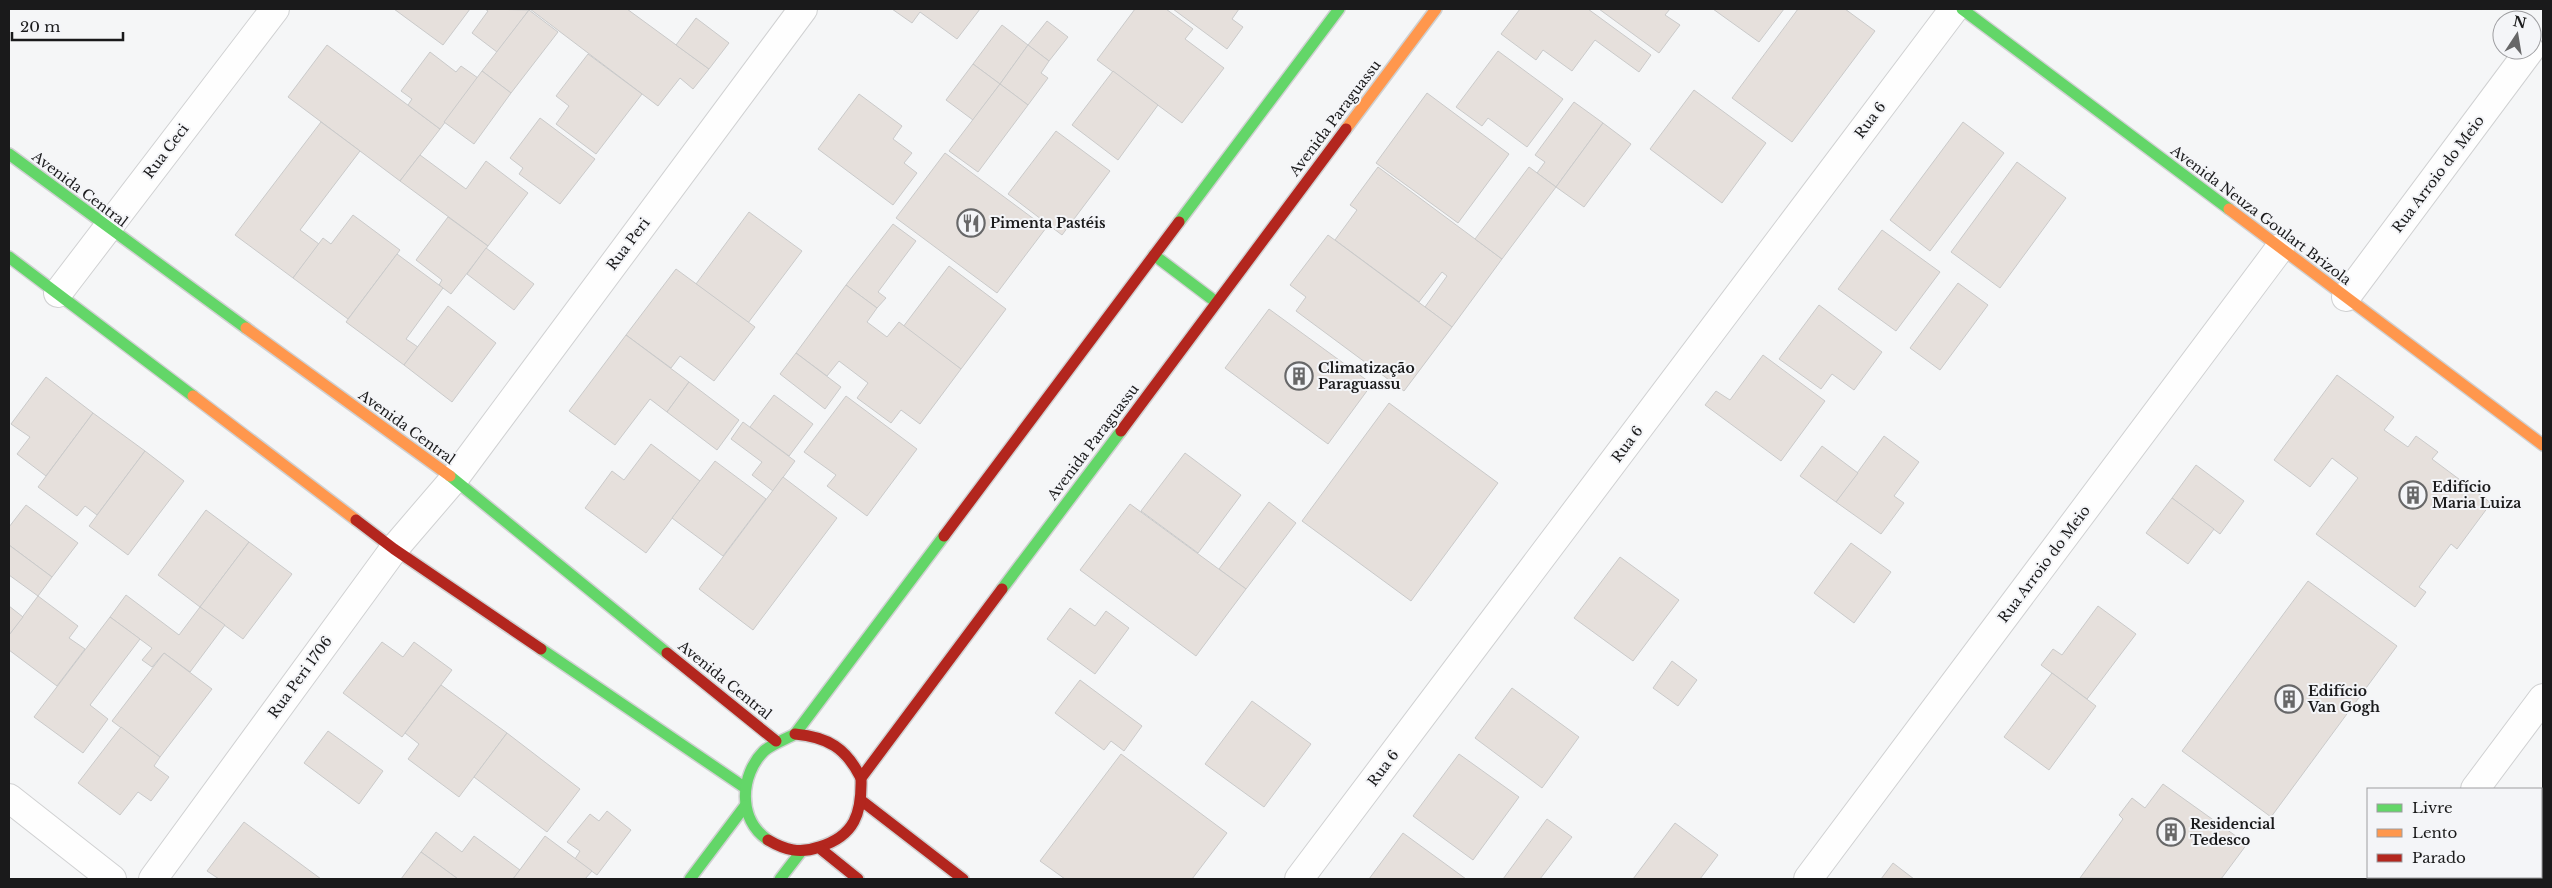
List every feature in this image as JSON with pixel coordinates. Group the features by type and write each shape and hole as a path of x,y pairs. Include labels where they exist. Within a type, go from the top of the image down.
{"main road":[{"path":"795,734 1339,9"},
{"name":"Avenida Paraguassu","path":"861,778 1436,9"},
{"name":"Avenida Neuza Goulart Brizola","path":"1962,9 2543,445"},
{"name":"Avenida Central","path":"9,154 107,228 454,479 776,741"},
{"path":"1154,255 1216,302"},
{"path":"9,257 58,292 394,548 744,787"},
{"path":"795,734 812,735 829,740 844,749 854,763 861,778 862,801 856,822 842,839 822,850 800,853 784,850 765,838 750,820 745,806 744,787 750,768 761,752 776,741 795,734"},
{"path":"862,801 963,879"},
{"path":"690,879 745,806"},
{"path":"822,850 858,879"},
{"path":"780,879 800,853"}],"street":[{"name":"Rua Ceci","path":"58,292 274,9"},
{"name":"Rua Peri","path":"454,479 803,9"},
{"name":"Rua 6","path":"1299,879 1954,9"},
{"name":"Rua Arroio do Meio","path":"2346,297 2523,60"},
{"name":"Rua Arroio do Meio","path":"1808,879 2280,248"},
{"name":"Rua Peri 1706","path":"153,879 394,548 454,479"},
{"path":"2476,788 2543,698"},
{"path":"9,798 112,879"}],"building":[{"path":"394,9 470,9 443,45"},
{"path":"485,9 529,10 497,52 472,33 488,11"},
{"path":"530,9 627,9 709,69 693,89 680,78 658,106"},
{"path":"892,9 980,9 957,39 920,12 912,23"},
{"path":"1135,9 1166,9 1193,29 1185,39 1224,68 1182,123 1097,60"},
{"path":"1173,9 1239,9 1232,19 1243,27 1227,49"},
{"path":"1520,9 1588,9 1651,55 1639,72 1595,40 1572,71 1543,50 1536,60 1501,34"},
{"path":"1599,9 1670,9 1665,15 1680,25 1659,53"},
{"path":"1713,9 1784,9 1759,42"},
{"path":"1798,9 1845,9 1875,31 1792,142 1732,98"},
{"path":"529,10 558,32 511,93 482,71"},
{"path":"696,18 729,43 709,69 676,45"},
{"path":"1047,21 1068,37 1049,61 1028,45"},
{"path":"1002,25 1028,45 1000,84 973,64"},
{"path":"327,45 440,129 400,181 288,97"},
{"path":"1028,45 1049,61 1041,73 1048,78 1028,105 1000,84"},
{"path":"1498,51 1563,99 1527,147 1488,118 1482,126 1456,107"},
{"path":"430,52 456,72 461,66 478,78 440,129 408,105 412,99 401,91"},
{"path":"588,54 642,94 596,154 556,124 569,106 556,96"},
{"path":"973,64 1000,84 973,120 946,100"},
{"path":"482,71 511,93 474,144 444,122"},
{"path":"1113,71 1158,105 1118,160 1072,125"},
{"path":"1000,84 1028,105 978,172 949,151"},
{"path":"1694,90 1766,143 1722,203 1650,149"},
{"path":"1427,93 1509,154 1458,223 1376,163"},
{"path":"859,94 902,126 893,139 912,153 904,163 917,173 893,205 818,149"},
{"path":"1574,102 1603,123 1556,187 1537,173 1545,162 1535,155"},
{"path":"540,118 595,159 560,204 519,174 523,168 510,158"},
{"path":"321,122 360,151 300,230 319,244 293,278 235,235"},
{"path":"1963,122 2004,153 1930,251 1890,220"},
{"path":"1603,123 1631,144 1584,207 1556,187"},
{"path":"1056,131 1110,171 1062,235 1008,194"},
{"name":"Pimenta Pastéis","path":"945,153 1046,228 997,293 896,218"},
{"path":"420,155 466,189 486,161 528,193 488,246 400,181"},
{"path":"2017,162 2066,198 2000,288 1951,252"},
{"path":"1378,167 1502,259 1452,327 1425,307 1447,276 1442,272 1419,302 1335,240 1357,210 1350,205"},
{"path":"1529,167 1556,187 1502,259 1475,239"},
{"path":"749,212 802,251 748,323 696,284"},
{"path":"353,215 400,250 348,319 293,278 323,238 331,244"},
{"path":"448,217 488,246 451,294 439,285 442,280 416,260"},
{"path":"893,224 916,241 878,292 886,298 877,308 846,285"},
{"path":"1882,230 1940,272 1896,331 1838,289"},
{"path":"1328,235 1452,327 1404,391 1296,311 1306,297 1290,285"},
{"path":"486,248 534,284 514,310 467,274"},
{"path":"397,254 443,288 406,339 418,347 404,365 346,322"},
{"path":"949,266 1006,309 961,369 903,327"},
{"path":"676,269 755,327 714,381 680,356 671,368 626,335"},
{"path":"1958,283 1988,305 1940,370 1910,348"},
{"path":"846,285 877,308 867,322 887,337 899,322 961,369 920,424 901,410 891,423 857,398 868,383 839,361 827,376 796,353"},
{"path":"1819,305 1882,352 1854,390 1832,374 1821,389 1779,359"},
{"path":"448,306 496,343 452,402 404,365"},
{"name":"Climatização Paraguassu","path":"1269,309 1372,384 1328,444 1225,368"},
{"path":"626,335 689,382 667,412 650,399 615,445 569,411"},
{"path":"796,353 841,387 825,409 780,374"},
{"path":"1763,355 1825,401 1781,461 1705,405 1716,391 1730,400"},
{"name":"Edifício Maria Luiza","path":"2337,375 2394,417 2384,430 2408,447 2416,436 2438,452 2432,459 2491,503 2457,549 2451,544 2419,587 2426,592 2415,607 2316,534 2358,478 2332,458 2310,487 2274,460"},
{"path":"46,377 93,413 46,476 17,454 30,437 11,424"},
{"path":"689,382 739,420 717,450 667,412"},
{"path":"774,395 813,424 789,456 750,427"},
{"path":"846,396 917,449 867,516 827,486 836,475 804,452"},
{"path":"1389,403 1498,483 1411,601 1302,521"},
{"path":"93,413 145,451 97,515 85,506 77,516 38,487"},
{"path":"743,422 795,461 773,491 752,475 762,462 731,439"},
{"path":"1884,436 1919,462 1894,496 1904,503 1881,534 1836,502"},
{"path":"651,444 700,481 646,553 585,508 612,471 624,480"},
{"path":"1822,446 1858,473 1836,502 1800,476"},
{"path":"145,451 184,481 128,555 89,526"},
{"path":"1185,453 1241,495 1198,553 1141,511"},
{"path":"715,461 766,499 723,556 672,518"},
{"path":"2196,465 2244,501 2220,534 2172,498"},
{"path":"783,477 837,518 753,630 699,589"},
{"path":"2172,498 2214,529 2188,564 2146,533"},
{"path":"1269,502 1296,523 1246,589 1219,569"},
{"path":"1130,504 1246,589 1196,656 1080,570"},
{"path":"26,505 78,543 52,577 9,545 9,527"},
{"path":"206,510 249,542 200,607 158,575"},
{"path":"249,542 292,574 243,639 200,607"},
{"path":"1851,543 1891,572 1854,623 1814,593"},
{"path":"9,545 52,577 38,596 9,575"},
{"path":"1620,557 1679,600 1633,661 1574,618"},
{"name":"Edifício Van Gogh","path":"2308,581 2397,646 2271,817 2182,751"},
{"path":"126,595 179,635 200,607 225,625 190,672 164,653 152,667 142,660 152,648 110,617"},
{"path":"38,596 78,626 69,638 85,649 57,686 9,650 9,635"},
{"path":"9,606 23,617 9,635"},
{"path":"2098,606 2136,634 2087,699 2041,665 2053,649 2062,655"},
{"path":"1070,608 1095,626 1106,611 1129,628 1095,674 1047,639"},
{"path":"110,617 140,639 90,705 108,719 83,753 34,717"},
{"path":"382,642 403,657 414,642 452,670 402,737 343,693"},
{"path":"164,653 212,689 160,757 112,721"},
{"path":"1672,661 1697,680 1678,706 1653,688"},
{"path":"2052,673 2096,706 2049,770 2004,737"},
{"path":"1080,680 1142,726 1124,751 1111,741 1104,750 1055,713"},
{"path":"441,685 507,733 459,797 408,759 419,744 405,733"},
{"path":"1512,688 1579,737 1542,788 1475,738"},
{"path":"1252,701 1311,744 1264,807 1205,764"},
{"path":"121,727 160,757 154,766 169,777 151,801 138,792 120,815 78,783"},
{"path":"328,731 383,771 359,804 304,763"},
{"path":"507,733 580,789 547,832 474,777"},
{"path":"1121,754 1227,833 1192,879 1065,879 1040,861"},
{"path":"1459,754 1519,797 1473,860 1413,816"},
{"name":"Residencial Tedesco","path":"2163,784 2247,844 2221,879 2080,878 2123,819 2119,815 2132,798 2145,808"},
{"path":"607,811 631,830 597,875 575,859 580,851 567,842 590,814 599,821"},
{"path":"1547,819 1572,837 1540,879 1503,879"},
{"path":"244,822 321,879 219,879 207,871"},
{"path":"1675,823 1718,855 1700,879 1633,879"},
{"path":"436,832 462,852 474,836 520,870 513,879 458,879 421,852"},
{"path":"1403,833 1466,879 1369,879"},
{"path":"545,836 592,871 585,879 513,879"},
{"path":"421,852 458,879 401,879"},
{"path":"1893,863 1914,879 1881,879"}],"traffic: fast":[{"path":"1179,222 1339,9"},
{"path":"1962,9 2229,209"},
{"path":"9,154 246,328"},
{"path":"1154,255 1216,302"},
{"path":"9,257 193,396"},
{"path":"1002,589 1121,431"},
{"path":"450,476 667,653"},
{"path":"768,840 751,821 745,797 750,772 756,761 767,748 795,734 944,536"},
{"path":"541,649 744,787"},
{"path":"690,879 745,806"},
{"path":"780,879 800,853"}],"traffic: slow":[{"path":"1346,129 1436,9"},
{"path":"2229,209 2543,445"},
{"path":"246,328 450,476"},
{"path":"193,396 356,520"}],"traffic: jam":[{"path":"1121,431 1346,129"},
{"path":"944,536 1179,222"},
{"path":"356,520 394,549 541,649"},
{"path":"768,840 793,850 805,850 831,842 848,830 858,812 861,778 1002,589"},
{"path":"667,653 776,741"},
{"path":"795,734 817,738 835,746 849,759 861,778"},
{"path":"862,801 963,879"},
{"path":"822,850 858,879"}],"place":[{"name":"Pimenta Pastéis","path":"971,223"},
{"name":"Climatização Paraguassu","path":"1299,376"},
{"name":"Edifício Maria Luiza","path":"2413,495"},
{"name":"Edifício Van Gogh","path":"2289,699"},
{"name":"Residencial Tedesco","path":"2171,832"}]}
